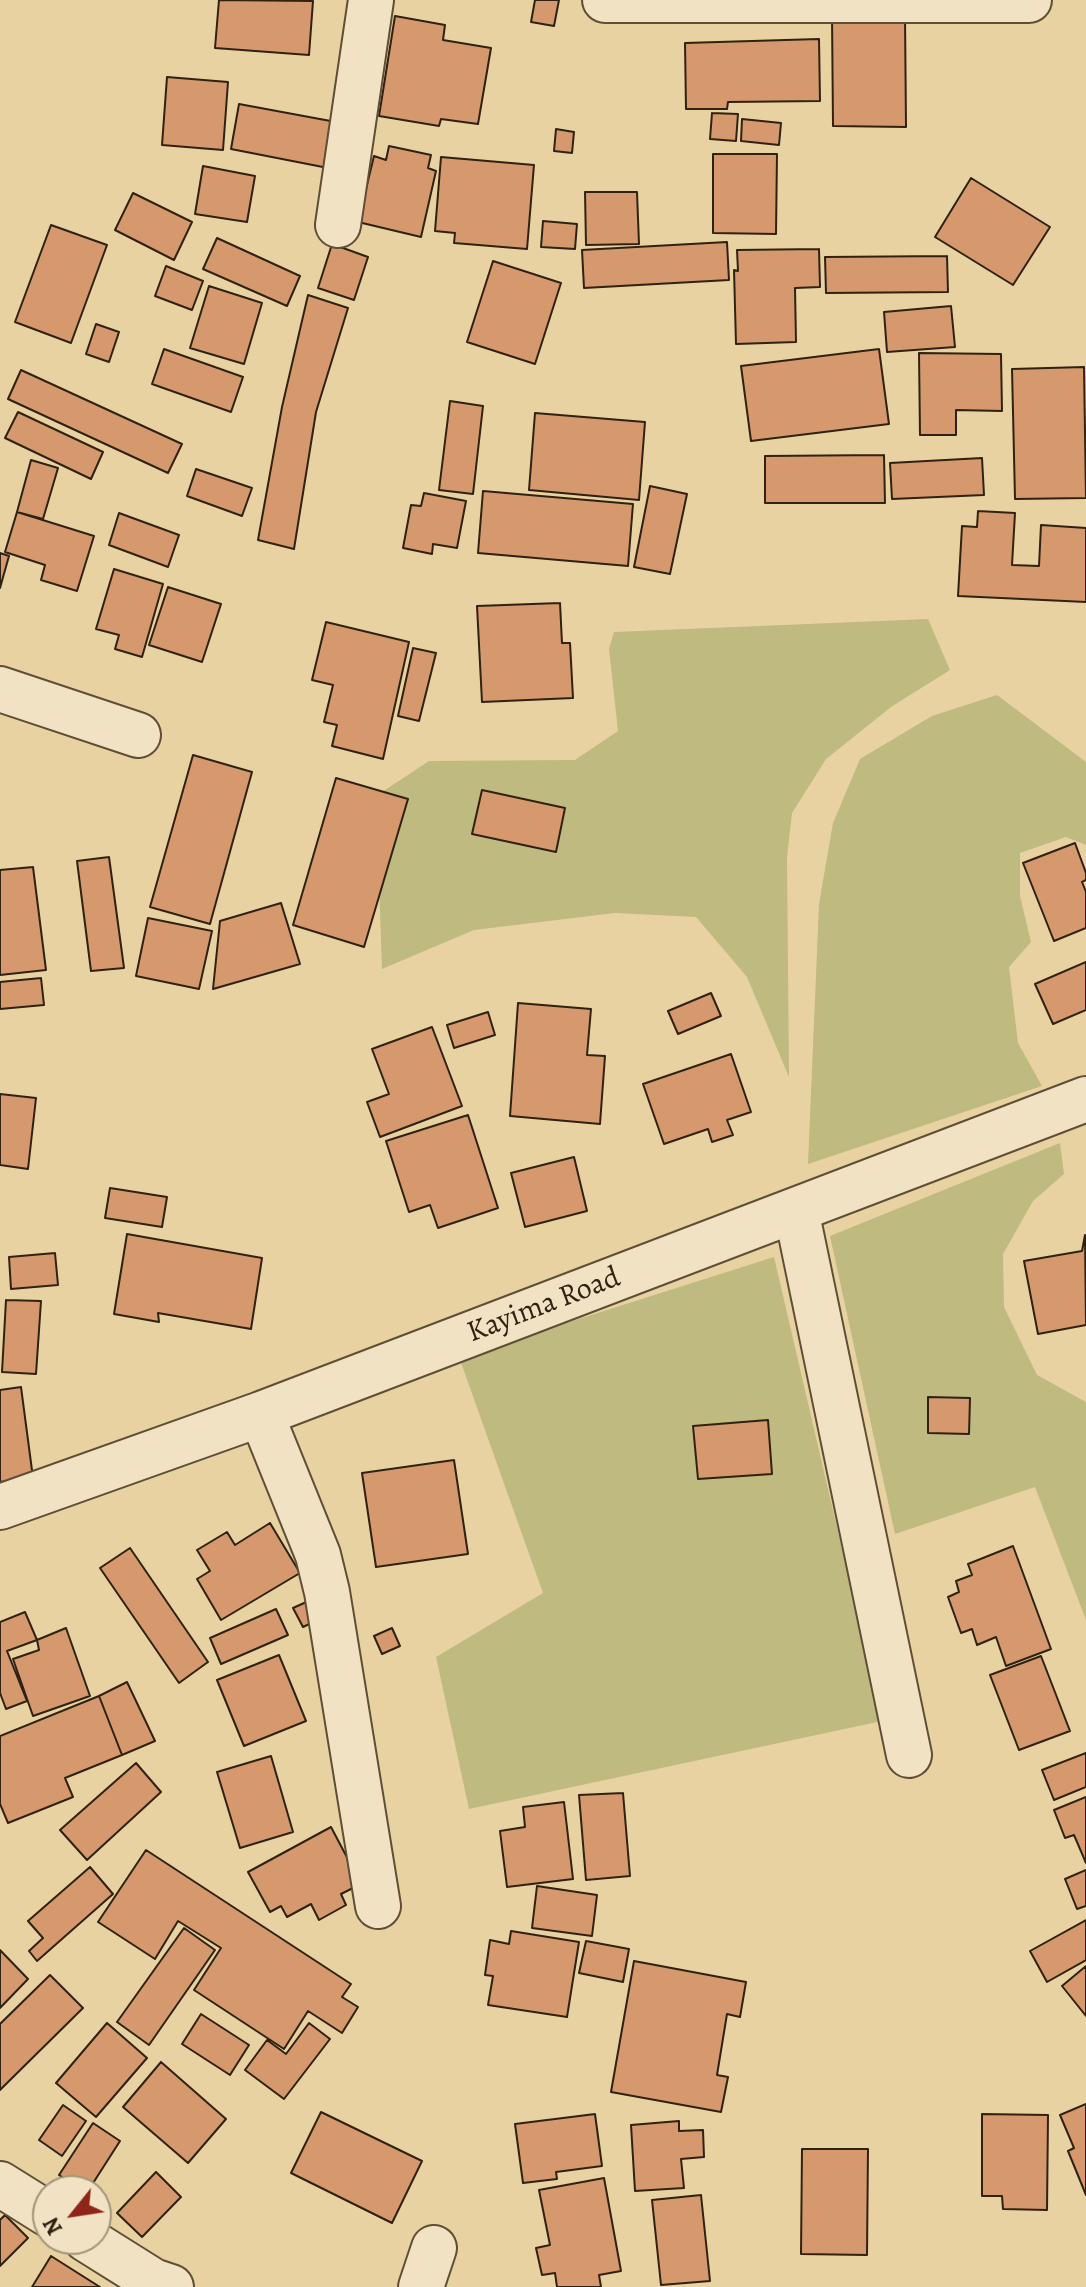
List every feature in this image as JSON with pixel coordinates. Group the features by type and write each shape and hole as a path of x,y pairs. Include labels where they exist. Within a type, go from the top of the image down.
{"street":[{"path":"338,225 371,0"},
{"path":"605,0 1029,0"},
{"path":"0,689 138,735"},
{"name":"Kayima Road","path":"0,1507 261,1414 1086,1099"},
{"path":"796,1210 909,1755"},
{"path":"261,1414 318,1555 327,1592 378,1906"},
{"path":"0,2184 32,2204"},
{"path":"112,2255 153,2281 171,2287"}],"shaded area":[{"path":"928,619 950,670 891,707 826,759 792,813 787,857 789,1077 747,977 696,917 615,913 474,930 382,969 376,796 429,761 575,760 618,731 609,649 614,632"},
{"path":"997,695 1086,762 1086,845 1066,837 1020,853 1020,896 1031,942 1009,967 1018,1043 1042,1086 808,1164 819,904 833,823 860,759 932,716"},
{"path":"1060,1143 1064,1174 1033,1201 1003,1254 1004,1307 1037,1375 1086,1402 1086,1620 1035,1487 895,1534 830,1236"},
{"path":"774,1257 882,1721 469,1809 436,1657 543,1593 459,1357"}],"building":[{"path":"219,0 313,1 309,55 215,48"},
{"path":"535,0 559,0 554,26 531,22"},
{"path":"832,15 905,15 906,127 833,126"},
{"path":"395,16 445,25 443,40 491,48 478,124 441,119 439,126 379,116"},
{"path":"819,39 820,101 728,102 727,109 686,109 685,43"},
{"path":"167,77 228,82 223,150 162,145"},
{"path":"239,104 336,122 328,168 231,149"},
{"path":"712,113 738,114 736,141 710,139"},
{"path":"742,119 781,123 779,145 741,141"},
{"path":"556,129 574,132 572,153 554,151"},
{"path":"389,146 431,155 428,168 436,171 421,237 358,222 374,156 386,160"},
{"path":"713,154 777,154 776,234 713,233"},
{"path":"441,157 534,165 527,249 454,243 455,233 435,231"},
{"path":"203,166 255,176 247,222 195,214"},
{"path":"971,178 1050,227 1013,285 935,237"},
{"path":"585,192 637,192 639,244 586,245"},
{"path":"133,193 192,222 174,260 115,230"},
{"path":"543,221 577,224 575,249 541,247"},
{"path":"51,225 107,245 71,343 15,322"},
{"path":"217,238 300,276 287,306 203,269"},
{"path":"727,242 729,280 584,288 582,250"},
{"path":"332,244 368,257 354,300 318,288"},
{"path":"819,249 820,287 795,288 796,342 736,344 734,270 738,271 737,250"},
{"path":"947,256 948,292 826,293 825,257"},
{"path":"493,261 561,283 535,364 467,342"},
{"path":"166,266 203,281 192,310 155,296"},
{"path":"209,286 262,303 244,364 190,348"},
{"path":"308,295 348,308 316,412 294,549 258,540 282,407"},
{"path":"951,306 955,347 887,352 884,312"},
{"path":"96,324 119,332 109,362 86,354"},
{"path":"164,349 243,377 231,412 152,384"},
{"path":"879,349 889,424 751,441 741,366"},
{"path":"919,353 1001,354 1002,411 956,410 956,435 920,435"},
{"path":"1084,367 1086,498 1015,499 1012,369"},
{"path":"21,370 182,444 168,473 8,399"},
{"path":"450,401 483,406 473,494 439,490"},
{"path":"18,412 103,452 91,479 5,438"},
{"path":"535,413 645,422 639,500 529,490"},
{"path":"884,455 885,503 765,503 765,456"},
{"path":"982,458 984,495 892,499 890,463"},
{"path":"31,460 58,468 43,519 17,512"},
{"path":"196,469 252,488 242,516 187,496"},
{"path":"650,486 687,494 670,574 634,567"},
{"path":"483,491 633,504 628,566 478,553"},
{"path":"424,493 466,501 457,548 433,544 432,554 403,548 411,505 421,506"},
{"path":"978,511 1015,513 1012,565 1039,566 1041,525 1086,528 1086,602 958,596 962,526 977,527"},
{"path":"17,512 94,536 77,591 41,580 45,565 5,552"},
{"path":"119,513 179,535 168,567 109,545"},
{"path":"0,553 9,556 0,588"},
{"path":"114,569 163,584 142,657 115,649 119,635 96,629"},
{"path":"168,587 221,604 202,662 149,645"},
{"path":"560,603 562,643 570,643 573,698 482,702 477,606"},
{"path":"326,622 409,642 383,759 332,746 337,725 324,722 333,685 312,680"},
{"path":"413,648 436,653 419,721 398,716"},
{"path":"193,755 252,772 210,924 150,907"},
{"path":"336,778 408,799 364,947 293,925"},
{"path":"482,790 565,808 556,852 472,834"},
{"path":"1075,843 1086,873 1086,880 1082,882 1086,892 1086,928 1054,941 1023,863"},
{"path":"109,857 124,968 91,971 77,861"},
{"path":"33,867 46,970 0,975 0,870"},
{"path":"281,903 300,964 213,989 220,921"},
{"path":"148,918 212,931 199,989 136,976"},
{"path":"1086,962 1086,1010 1053,1024 1035,984"},
{"path":"41,978 44,1005 0,1009 0,982"},
{"path":"711,993 721,1016 678,1034 668,1011"},
{"path":"518,1003 591,1009 587,1055 605,1056 600,1124 510,1116"},
{"path":"488,1012 495,1035 454,1048 447,1025"},
{"path":"432,1027 462,1106 380,1137 367,1102 389,1094 372,1049"},
{"path":"731,1054 751,1112 727,1120 733,1135 712,1142 708,1129 664,1144 643,1084"},
{"path":"0,1094 36,1098 28,1169 0,1165"},
{"path":"468,1115 498,1208 438,1228 430,1205 409,1212 386,1141"},
{"path":"574,1157 587,1211 525,1227 511,1173"},
{"path":"110,1188 167,1197 162,1227 105,1218"},
{"path":"127,1234 262,1258 251,1329 158,1313 159,1322 114,1314"},
{"path":"1085,1235 1086,1325 1038,1334 1024,1261 1082,1251"},
{"path":"55,1253 58,1285 11,1289 9,1257"},
{"path":"6,1300 41,1301 36,1374 2,1372"},
{"path":"21,1387 33,1478 0,1482 0,1390"},
{"path":"928,1397 970,1398 969,1434 928,1433"},
{"path":"768,1420 772,1474 698,1479 693,1426"},
{"path":"454,1460 468,1554 376,1567 362,1473"},
{"path":"270,1523 300,1573 221,1620 197,1579 210,1571 197,1550 227,1532 235,1545"},
{"path":"1013,1546 1051,1649 1006,1666 996,1637 977,1645 972,1629 961,1633 948,1597 959,1592 956,1581 972,1575 968,1564"},
{"path":"130,1548 208,1662 179,1683 100,1568"},
{"path":"313,1599 322,1618 303,1627 293,1608"},
{"path":"276,1609 288,1635 221,1664 210,1638"},
{"path":"25,1612 37,1640 7,1651 27,1701 6,1709 0,1693 0,1622"},
{"path":"66,1628 90,1696 33,1716 13,1659 39,1650 37,1640"},
{"path":"392,1628 400,1646 382,1654 374,1636"},
{"path":"279,1655 306,1721 244,1746 217,1680"},
{"path":"1041,1656 1070,1731 1019,1750 990,1675"},
{"path":"127,1682 155,1741 122,1755 99,1696"},
{"path":"99,1696 122,1755 65,1778 73,1797 8,1823 0,1804 0,1736"},
{"path":"1086,1753 1086,1787 1054,1800 1042,1770"},
{"path":"271,1756 293,1832 240,1848 217,1772"},
{"path":"136,1763 161,1792 87,1860 60,1830"},
{"path":"623,1793 630,1876 586,1880 579,1795"},
{"path":"1086,1797 1086,1863 1074,1835 1065,1838 1054,1810"},
{"path":"564,1802 573,1879 507,1887 500,1831 525,1827 523,1807"},
{"path":"331,1827 361,1884 341,1894 346,1905 319,1920 311,1904 287,1917 281,1906 270,1912 248,1872"},
{"path":"146,1850 351,1984 342,1997 358,2007 342,2033 308,2011 284,2049 194,1990 221,1948 178,1921 155,1959 98,1922"},
{"path":"90,1867 113,1894 37,1961 29,1951 43,1938 28,1921"},
{"path":"1086,1870 1086,1906 1077,1909 1065,1879"},
{"path":"537,1886 597,1895 592,1936 532,1928"},
{"path":"1086,1920 1086,1960 1047,1982 1030,1951"},
{"path":"184,1928 215,1950 149,2045 117,2022"},
{"path":"511,1931 579,1942 567,2017 488,2005 493,1976 485,1975 490,1940 509,1944"},
{"path":"586,1941 629,1949 623,1982 579,1973"},
{"path":"0,1950 28,1979 0,2008"},
{"path":"634,1961 746,1982 740,2017 727,2014 717,2075 728,2077 721,2112 611,2092"},
{"path":"1086,1966 1086,2016 1062,1986"},
{"path":"50,1975 83,2008 0,2090 0,2024"},
{"path":"201,2014 249,2045 230,2075 182,2044"},
{"path":"107,2023 147,2058 96,2117 56,2083"},
{"path":"309,2023 330,2039 284,2099 245,2070 267,2040 286,2054"},
{"path":"161,2062 226,2119 188,2163 123,2107"},
{"path":"1086,2104 1086,2195 1068,2151 1074,2148 1060,2115"},
{"path":"63,2105 86,2121 62,2156 39,2140"},
{"path":"321,2112 422,2161 392,2223 291,2173"},
{"path":"595,2114 602,2166 556,2172 557,2179 523,2183 515,2124"},
{"path":"982,2114 1048,2115 1047,2210 1003,2209 1002,2196 982,2196"},
{"path":"679,2121 679,2131 703,2130 704,2157 681,2159 684,2188 635,2191 631,2125"},
{"path":"93,2123 120,2141 98,2175 59,2175"},
{"path":"802,2149 868,2149 867,2255 801,2254"},
{"path":"156,2172 181,2197 142,2237 117,2213"},
{"path":"604,2178 621,2271 599,2275 601,2287 557,2287 555,2273 542,2275 536,2248 550,2245 539,2190"},
{"path":"701,2195 710,2281 661,2285 652,2200"},
{"path":"5,2215 28,2238 0,2266 0,2220"},
{"path":"51,2256 100,2287 32,2287"}]}
